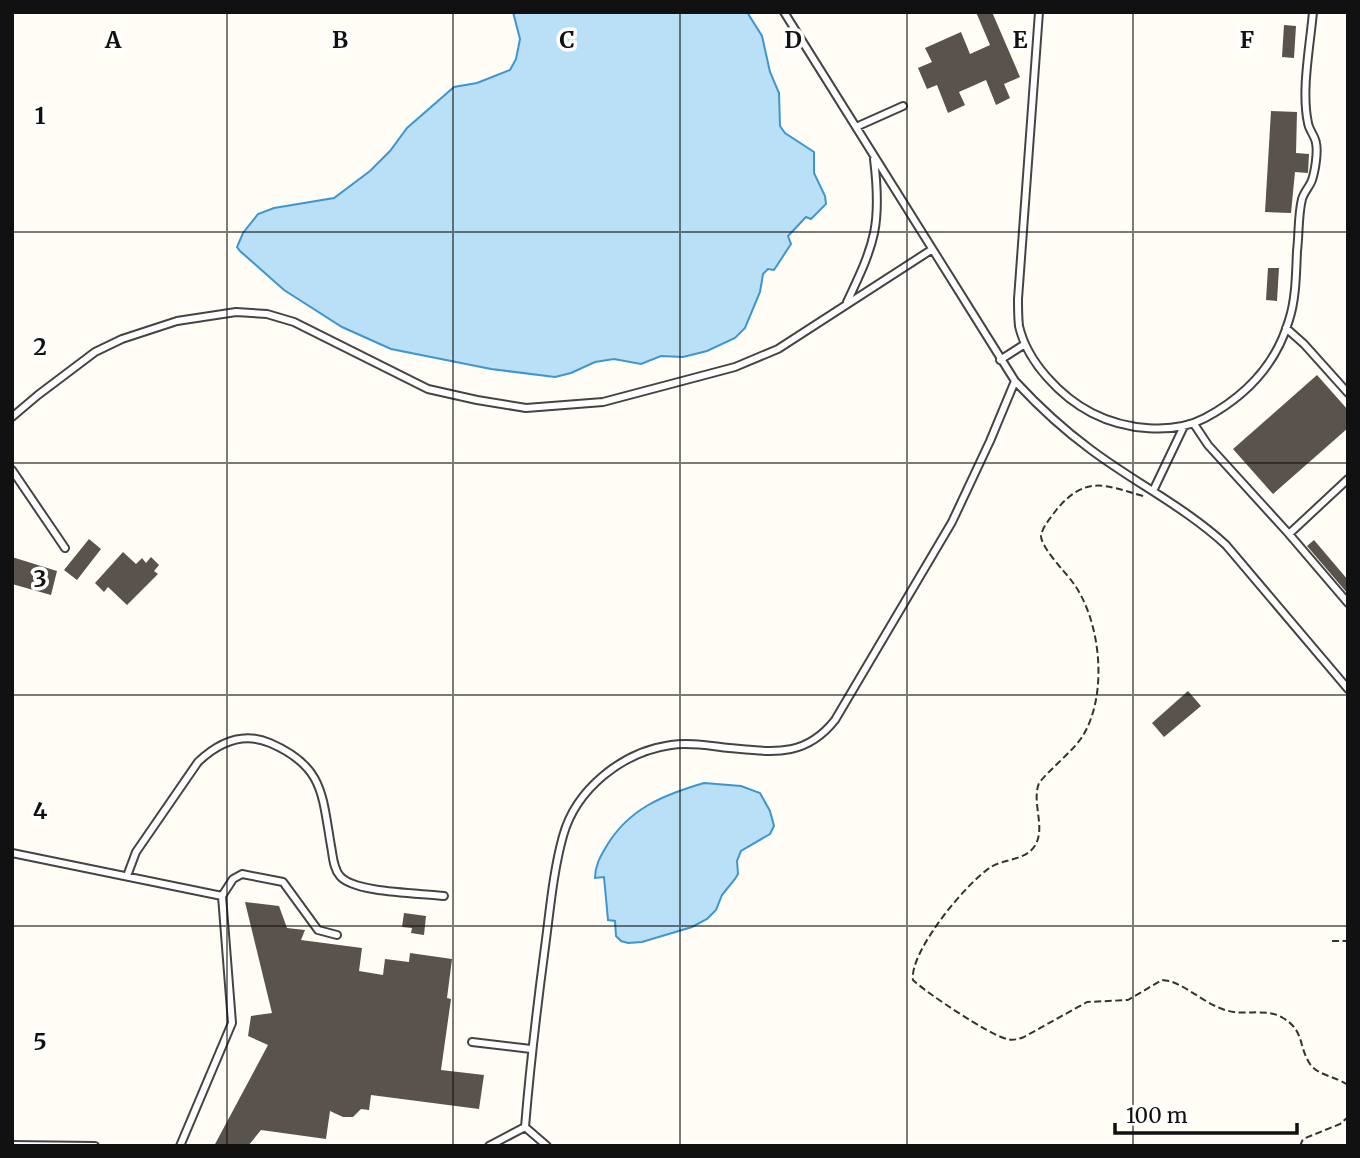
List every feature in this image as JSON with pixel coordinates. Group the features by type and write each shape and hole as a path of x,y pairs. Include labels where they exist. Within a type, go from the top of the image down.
{"lane":[{"path":"784,12 1015,381 1042,410 1091,450 1208,528 1226,545 1348,689"},
{"path":"1039,12 1018,299 1019,325 1025,344 1035,361 1072,400 1113,422 1150,428 1194,424 1242,395 1255,383 1273,356 1290,319 1302,198 1312,180 1317,144 1308,125 1306,102 1313,12"},
{"path":"856,127 903,106"},
{"path":"846,304 873,243 878,197 874,157"},
{"path":"12,417 95,352 122,339 177,321 236,312 267,314 294,321 428,389 526,408 603,402 735,367 778,349 931,250"},
{"path":"1286,328 1348,393"},
{"path":"1000,360 1025,344"},
{"path":"526,1127 531,1049 559,853 568,823 584,795 619,764 658,747 693,744 774,752 801,747 824,733 835,720 952,522 1015,381"},
{"path":"1194,424 1208,445 1348,603"},
{"path":"1153,491 1184,426"},
{"path":"12,470 65,548"},
{"path":"1289,534 1348,479"},
{"path":"127,876 136,852 198,762 225,743 251,737 279,747 295,757 318,782 324,797 334,867 341,877 359,887 444,896"},
{"path":"12,853 222,896"},
{"path":"180,1146 232,1023 222,896 233,879 242,874 283,882 318,930 337,935"},
{"path":"472,1042 531,1049"},
{"path":"489,1146 526,1127"},
{"path":"526,1127 547,1146"},
{"path":"12,1145 95,1146"}],"path":[{"path":"1153,491 1143,496 1089,485 1079,488 1049,520 1041,536 1044,545 1077,588 1094,631 1100,684 1097,702 1082,737 1038,783 1036,799 1039,829 1033,849 992,866 953,903 919,957 912,973 913,980 990,1031 1006,1039 1015,1040 1087,1002 1128,1000 1162,980 1170,981 1233,1012 1282,1017 1298,1031 1310,1065 1348,1085"},
{"path":"1332,941 1348,941"},
{"path":"1300,1146 1303,1139 1340,1124 1348,1117"}],"water":[{"path":"513,12 747,12 762,36 770,72 779,93 780,126 785,133 814,152 814,173 826,204 811,219 806,217 788,236 791,244 774,270 768,269 763,274 760,292 745,328 735,338 707,351 683,357 661,356 641,364 614,359 595,362 555,377 491,369 391,349 342,327 284,290 237,247 243,233 258,214 274,208 334,198 370,171 390,151 407,128 454,87 477,83 510,70 516,59 520,39"},
{"path":"704,783 741,786 760,793 770,811 774,826 770,834 741,851 737,861 738,874 722,895 716,910 707,919 692,927 642,942 621,941 616,936 615,921 608,920 604,877 595,878 602,854 615,834 636,813 674,793"}],"building":[{"path":"976,12 992,12 1020,77 1004,84 1010,98 996,105 986,80 959,92 965,105 948,113 937,85 927,89 918,68 932,62 925,48 961,32 970,54 990,45"},
{"path":"1284,25 1296,26 1294,58 1282,57"},
{"path":"1271,111 1297,112 1296,153 1309,154 1308,173 1295,172 1291,213 1265,212"},
{"path":"1268,268 1279,268 1277,301 1266,300"},
{"path":"1317,375 1348,410 1348,428 1273,494 1233,449"},
{"path":"89,539 101,549 77,580 64,570"},
{"path":"1314,540 1348,580 1348,594 1307,546"},
{"path":"123,552 136,564 142,558 146,563 151,557 159,565 154,571 158,574 127,605 108,587 104,592 95,583"},
{"path":"12,557 57,571 51,595 12,584"},
{"path":"1188,691 1201,706 1164,737 1152,723"},
{"path":"245,902 279,906 287,928 305,930 301,940 362,948 359,971 383,975 385,959 409,962 410,953 452,959 447,998 451,999 441,1070 484,1075 479,1109 371,1095 369,1110 361,1109 353,1117 343,1117 330,1111 326,1139 261,1130 248,1146 214,1146 268,1045 248,1036 251,1016 272,1013"},
{"path":"404,913 426,916 424,935 411,933 412,928 402,927"}]}
